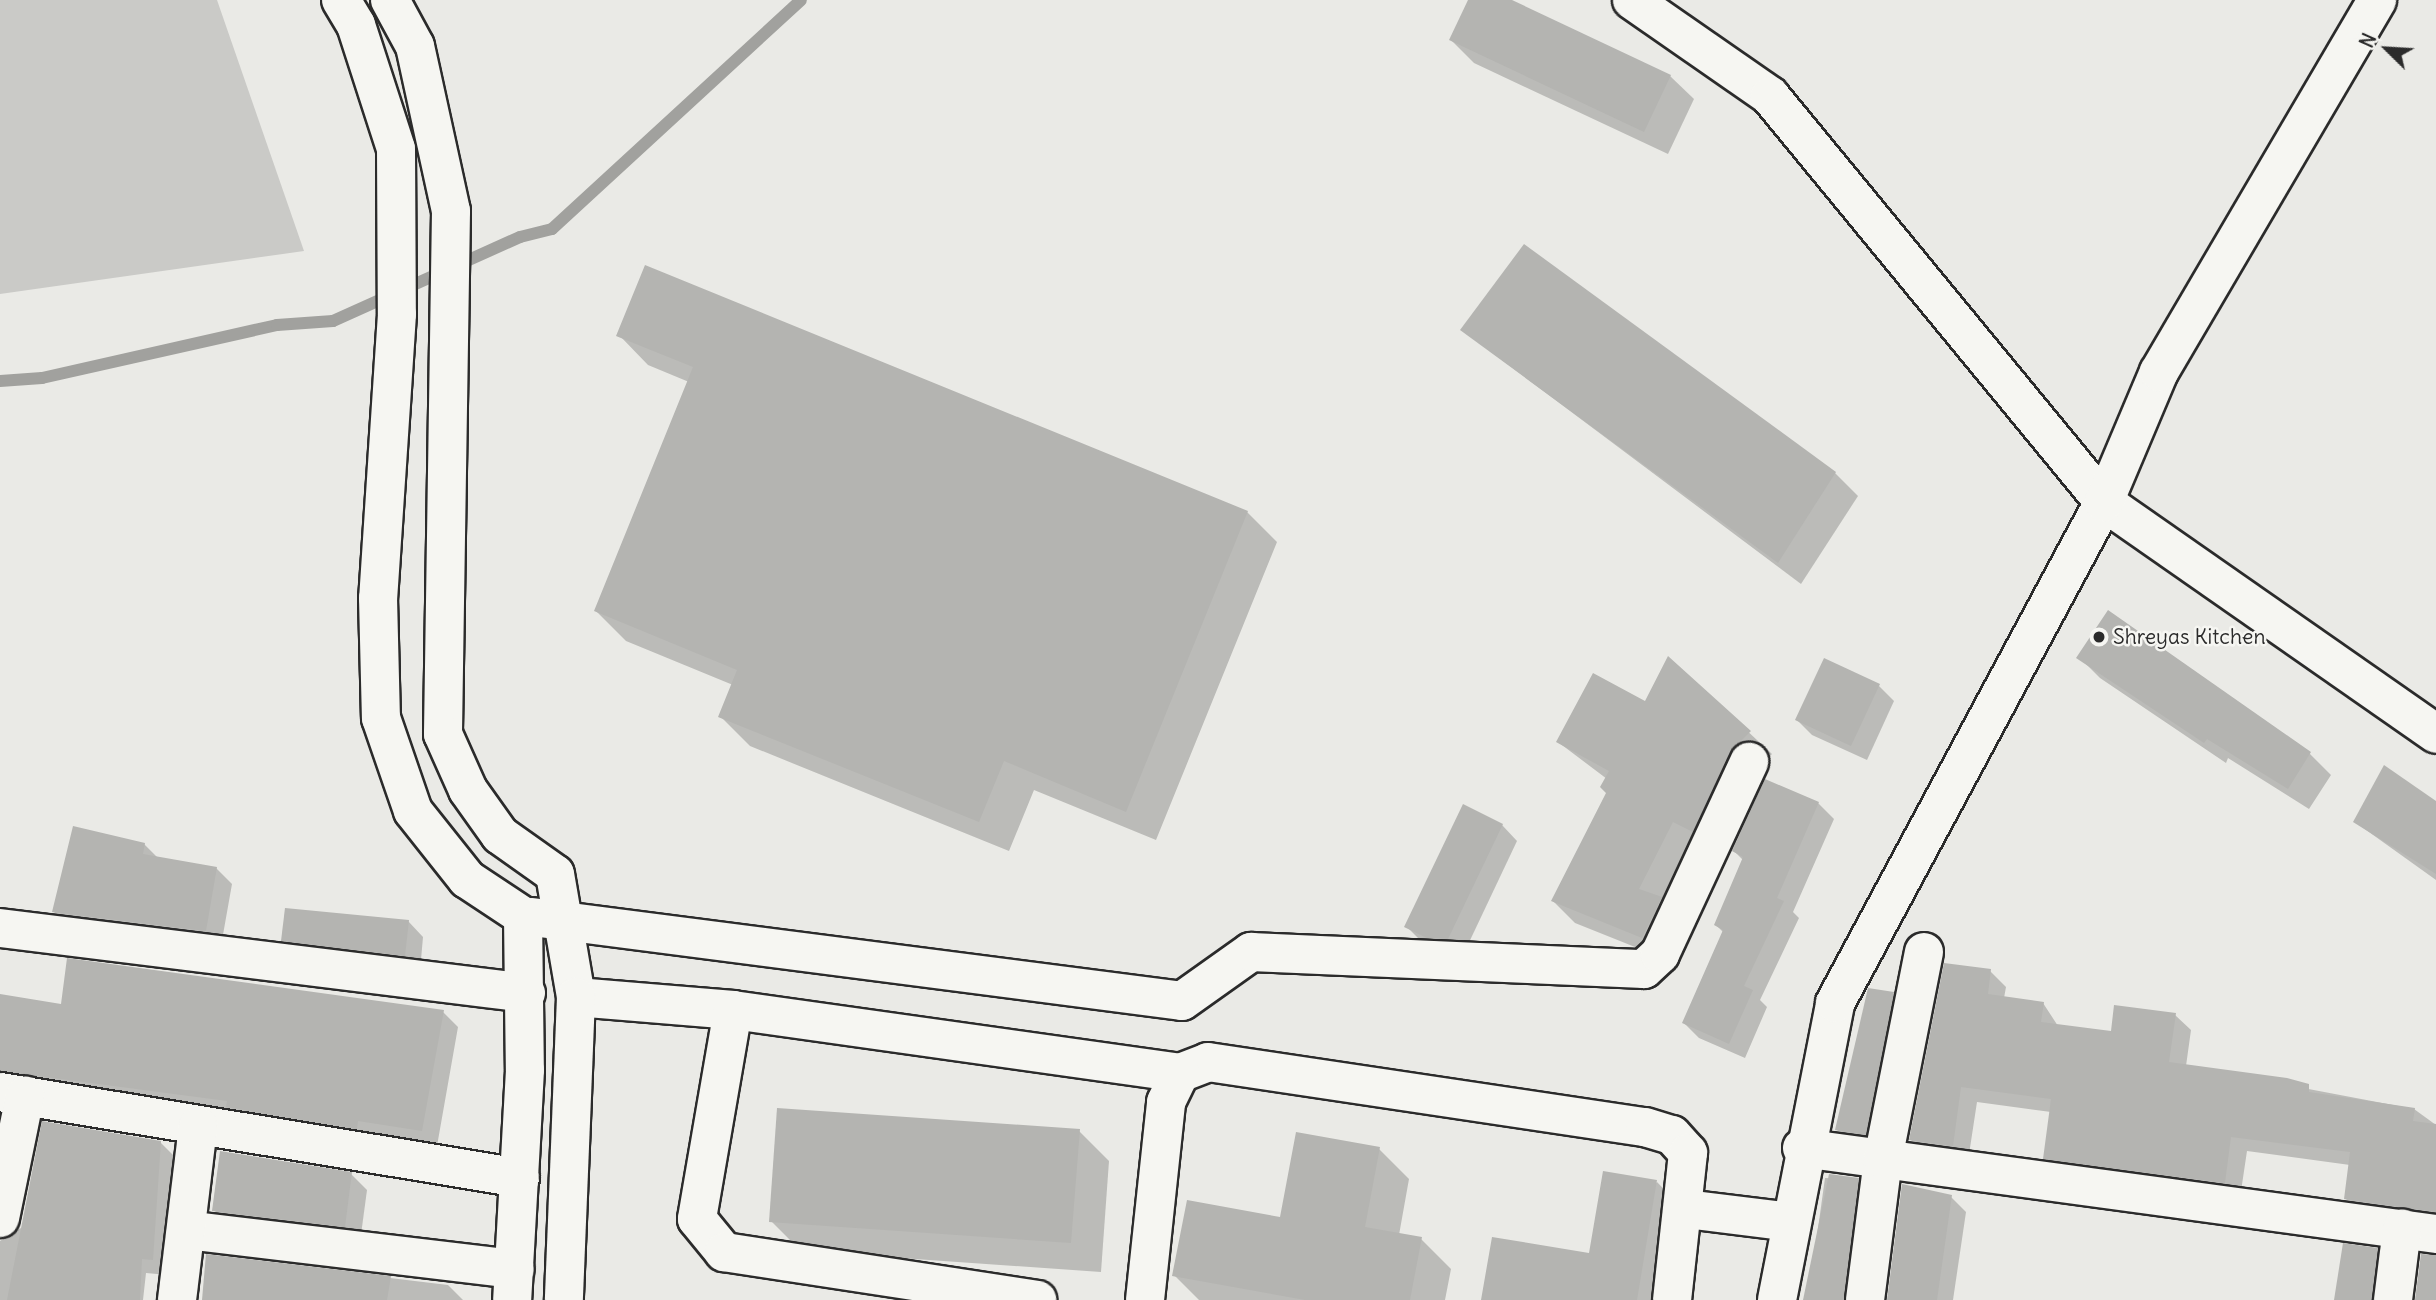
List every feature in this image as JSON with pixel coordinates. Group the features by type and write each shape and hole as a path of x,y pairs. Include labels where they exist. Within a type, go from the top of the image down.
{"street":[{"path":"341,0 356,25 396,149 399,227 397,314 378,598 381,718 413,811 467,879 523,916 1182,1001 1251,952 1644,969 1661,954 1749,762"},
{"path":"390,0 415,46 450,211 453,351 443,734 468,790 500,835 555,874 576,997 565,1300"},
{"path":"1632,0 1770,96 2104,502 2436,733"},
{"path":"1777,1300 1802,1148 1835,1003 2104,502 2159,372 2377,0"},
{"path":"395,362 453,351"},
{"path":"186,1230 514,1284 526,993 523,916"},
{"path":"0,928 526,993"},
{"path":"1865,1300 1883,1159 1924,952"},
{"path":"576,997 733,1010 1180,1073 1208,1062 1645,1127 1672,1135 1688,1153 1685,1209 1672,1300"},
{"path":"733,1010 697,1219 724,1252 1037,1300"},
{"path":"1145,1300 1166,1102 1180,1073"},
{"path":"0,1217 12,1094 520,1178"},
{"path":"177,1300 198,1126"},
{"path":"1802,1148 2419,1232 2393,1300"},
{"path":"1685,1209 1790,1222"}],"shaded area":[{"path":"0,0 217,0 304,251 0,294"}],"building":[{"path":"1468,0 1512,0 1671,75 1644,132 1449,40"},
{"path":"1524,244 1836,472 1778,563 1460,330"},
{"path":"645,265 1248,511 1126,812 1004,761 979,822 718,717 737,670 594,611 693,367 616,336"},
{"path":"2108,610 2311,752 2288,789 2207,739 2204,743 2076,658"},
{"path":"1668,656 1751,731 1729,753 1693,832 1673,822 1639,889 1662,897 1642,938 1551,901 1606,793 1600,787 1609,771 1556,742 1593,673 1645,701"},
{"path":"1824,658 1880,684 1851,746 1795,720"},
{"path":"2384,765 2436,801 2436,874 2353,822"},
{"path":"1765,779 1819,802 1777,898 1784,901 1744,986 1753,990 1729,1044 1682,1023 1723,930 1714,925 1743,857 1732,851"},
{"path":"1463,804 1503,824 1448,939 1427,938 1404,927"},
{"path":"73,826 145,843 143,854 217,867 206,931 52,912"},
{"path":"285,908 409,920 405,956 281,941"},
{"path":"67,958 444,1010 422,1131 358,1121 357,1129 226,1107 227,1101 0,1071 0,994 61,1004"},
{"path":"1944,963 1991,969 1988,994 2044,1002 2041,1022 2111,1031 2114,1005 2176,1013 2169,1062 2287,1078 2309,1084 2309,1092 2415,1108 2413,1121 2436,1124 2436,1212 2344,1199 2350,1152 2231,1137 2225,1183 2043,1159 2051,1099 1961,1087 1953,1146 1909,1140"},
{"path":"1868,988 1894,992 1866,1135 1835,1130"},
{"path":"777,1108 1080,1129 1071,1243 769,1222"},
{"path":"42,1121 161,1141 153,1260 142,1259 140,1300 7,1300"},
{"path":"1296,1132 1380,1147 1365,1227 1422,1237 1410,1300 1305,1300 1172,1276 1187,1200 1280,1217"},
{"path":"220,1151 352,1172 345,1227 212,1211"},
{"path":"1603,1171 1657,1180 1637,1300 1481,1300 1492,1237 1589,1253"},
{"path":"1829,1174 1859,1178 1844,1300 1803,1300"},
{"path":"1902,1184 1952,1195 1937,1300 1887,1300"},
{"path":"2343,1243 2378,1248 2372,1300 2334,1300"},
{"path":"206,1254 391,1276 387,1300 202,1300"},
{"path":"2421,1254 2436,1255 2436,1300 2415,1300"}],"waterway":[{"path":"0,381 42,378 277,325 333,321 520,237 552,229 801,0"}],"place":[{"name":"Shreyas Kitchen","path":"2099,637"}]}
